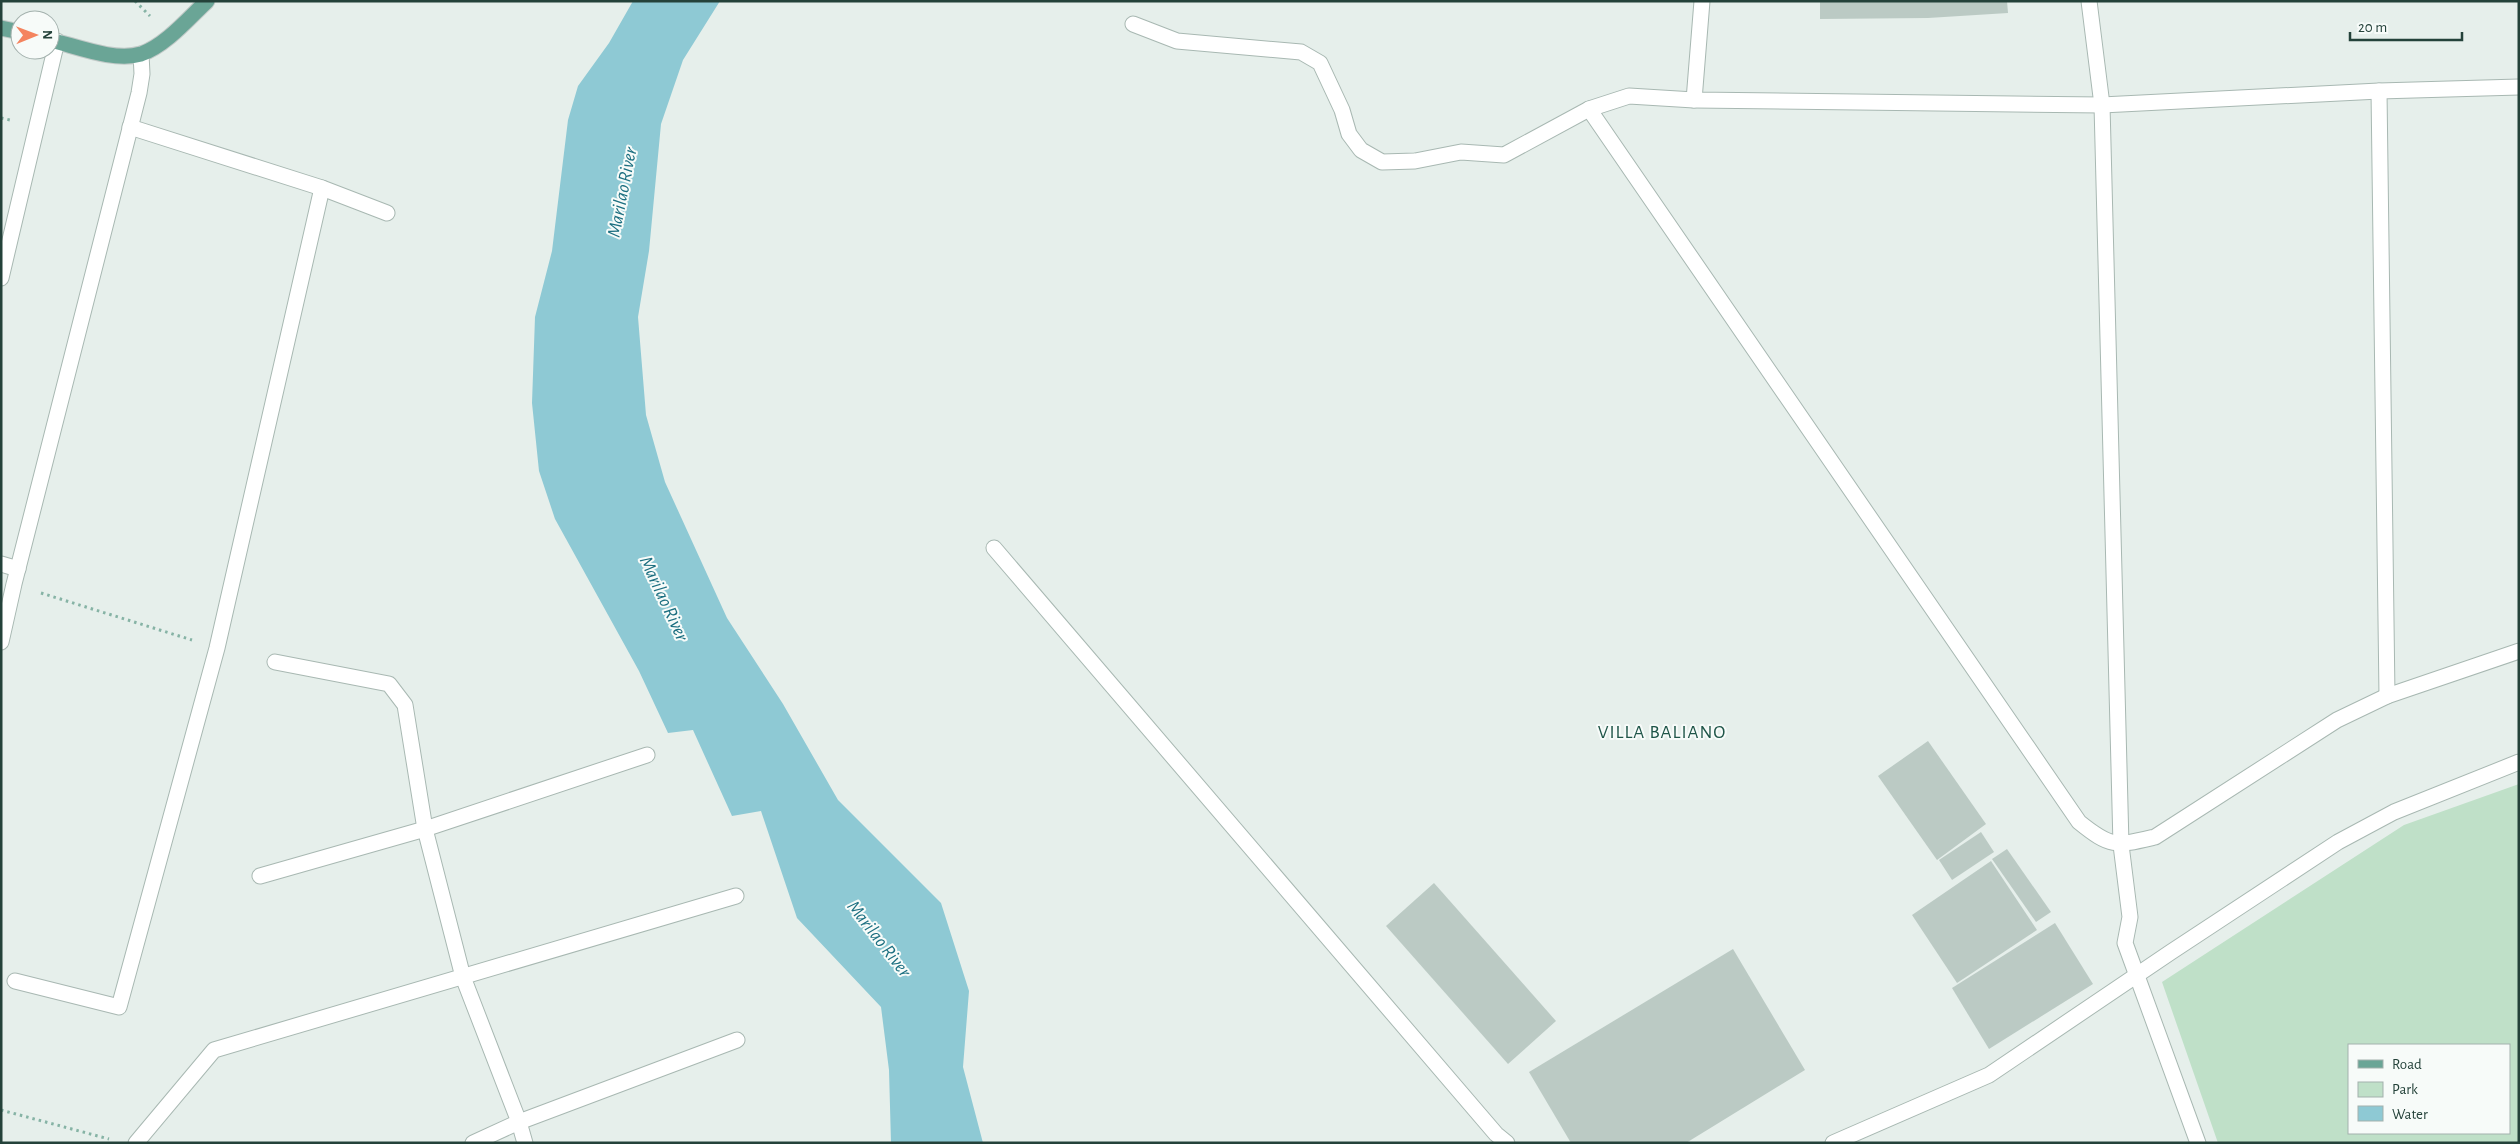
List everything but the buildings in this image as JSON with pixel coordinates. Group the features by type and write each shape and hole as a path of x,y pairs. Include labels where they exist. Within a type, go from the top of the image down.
{"main road":[{"path":"60,42 97,53 141,54 170,36 207,1"}],"street":[{"path":"1694,100 1702,1"},
{"path":"2095,1 2089,1 2102,105 2121,845 2130,917 2125,943 2138,974 2198,1143"},
{"path":"1133,24 1177,41 1302,52 1320,63 1342,110 1349,134 1361,150 1382,162 1415,161 1461,152 1504,155 1589,109 1629,96 1694,100 2102,105 2379,91 2519,88"},
{"path":"1,642 130,127 142,74 141,54"},
{"path":"1,278 49,60"},
{"path":"2379,91 2387,696"},
{"path":"1589,109 2079,822 2100,839 2121,845 2155,836 2337,720 2387,696 2519,651"},
{"path":"130,127 322,188 387,213"},
{"path":"15,982 119,1007 217,648 322,188"},
{"path":"994,548 1490,1126 1507,1143"},
{"path":"1,564 18,568"},
{"path":"275,662 389,684 405,705 425,829 463,977 520,1122 525,1143"},
{"path":"260,876 425,829 647,755"},
{"path":"1842,1141 1989,1075 2338,842 2386,816 2519,762"},
{"path":"136,1143 214,1050 736,896"},
{"path":"473,1143 520,1122 737,1040"}],"path":[{"path":"14,584 217,648"},
{"path":"1,1110 114,1140"}],"green space":[{"path":"2519,784 2519,1143 2218,1143 2162,982 2404,825"}],"water":[{"name":"Marilao River","path":"633,1 720,1 683,60 661,124 649,251 638,317 646,415 665,482 727,618 783,704 838,800 941,903 969,991 963,1067 983,1143 891,1143 889,1070 881,1007 797,918 761,811 732,816 693,730 668,733 639,671 555,519 539,471 532,403 535,317 552,251 568,120 578,86 609,43"}],"district":[{"name":"VILLA BALIANO","path":"1662,731"}]}
